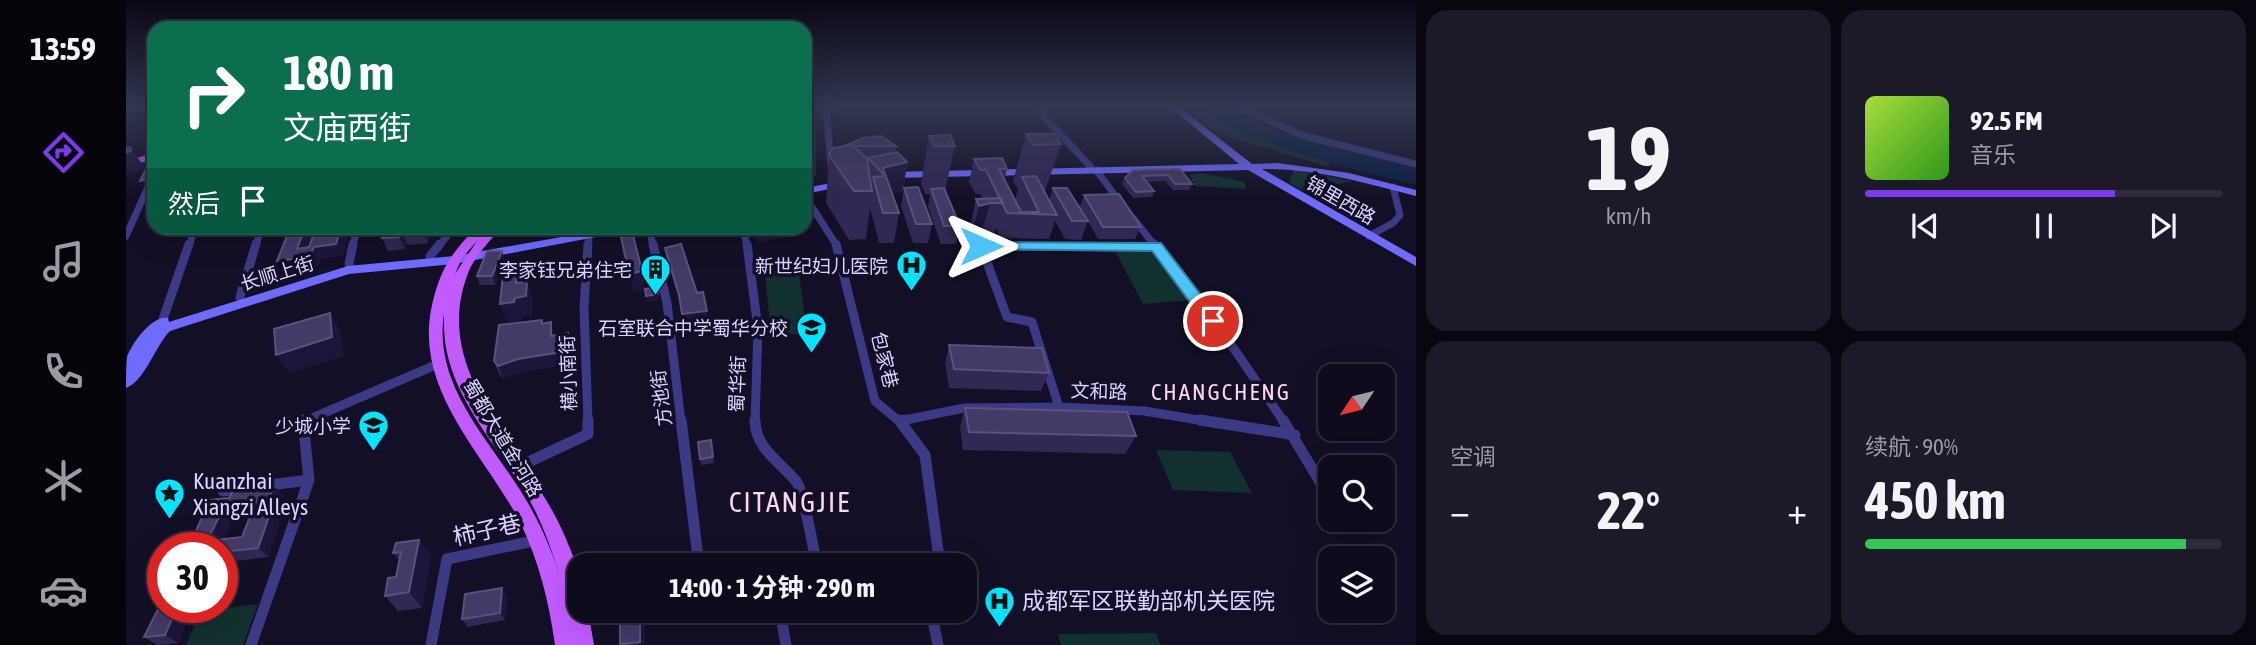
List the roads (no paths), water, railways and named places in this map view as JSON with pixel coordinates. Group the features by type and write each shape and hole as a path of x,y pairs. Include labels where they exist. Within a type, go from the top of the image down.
{"main road":[{"name":"锦里西路","path":"1213,137 1279,183 1416,261"},
{"path":"1215,165 1227,149 1269,162"},
{"path":"126,161 147,155"},
{"path":"877,175 1269,162 1320,166 1416,191"},
{"path":"1249,164 1349,176 1416,191"},
{"path":"1215,165 1279,183 1281,171 1289,167"},
{"path":"812,189 846,178"},
{"path":"812,190 857,180"},
{"path":"465,254 477,235"},
{"path":"465,254 486,235"},
{"path":"465,254 570,235"},
{"name":"长顺上街","path":"162,322 349,264 465,254"},
{"name":"长顺上街","path":"126,383 137,373 159,333 169,326 348,270 465,254"},
{"name":"蜀都大道金河路","path":"465,254 445,281 436,318 438,364 449,391 517,500 538,540 556,593 565,645"},
{"name":"蜀都大道金河路","path":"465,254 451,305 454,356 466,388 547,517 567,579"},
{"path":"126,369 145,338 162,322"},
{"name":"蜀都大道金河路","path":"580,623 584,645"}],"street":[{"path":"828,137 831,168"},
{"path":"1063,137 1093,168 1259,382 1295,435 1318,477"},
{"path":"1309,137 1416,164"},
{"path":"1370,235 1393,223 1400,215 1393,187"},
{"path":"126,236 147,190"},
{"name":"包家巷","path":"812,203 836,246 876,401 900,421 925,455 938,553"},
{"path":"162,322 193,235"},
{"path":"240,297 259,235"},
{"path":"349,264 355,235"},
{"path":"430,256 448,235"},
{"name":"横小南街","path":"518,467 588,434 584,307 592,235"},
{"name":"方池街","path":"651,235 667,303 698,553"},
{"name":"蜀华街","path":"745,235 750,256 758,329 755,433 772,459 797,483 814,553"},
{"path":"1059,407 1032,322 1007,317 981,246 1156,247"},
{"path":"251,645 309,480 303,420 438,364"},
{"name":"文和路","path":"900,421 964,408 1059,407 1144,411 1295,435"},
{"path":"223,491 309,480"},
{"name":"柿子巷","path":"431,645 447,559 538,540"},
{"path":"782,623 786,645"},
{"path":"933,623 938,645"}],"water":[{"path":"1254,137 1299,137 1416,168 1416,185 1331,163"}],"place":[{"name":"新世纪妇儿医院","path":"911,293"},
{"name":"李家钰兄弟住宅","path":"655,297"},
{"name":"石室联合中学蜀华分校","path":"811,355"},
{"name":"少城小学","path":"374,453"},
{"name":"Kuanzhai Xiangzi Alleys","path":"170,521"},
{"name":"成都军区联勤部机关医院","path":"999,628"}],"district":[{"name":"CHANGCHENG","path":"1221,392"},
{"name":"CITANGJIE","path":"790,502"}]}
